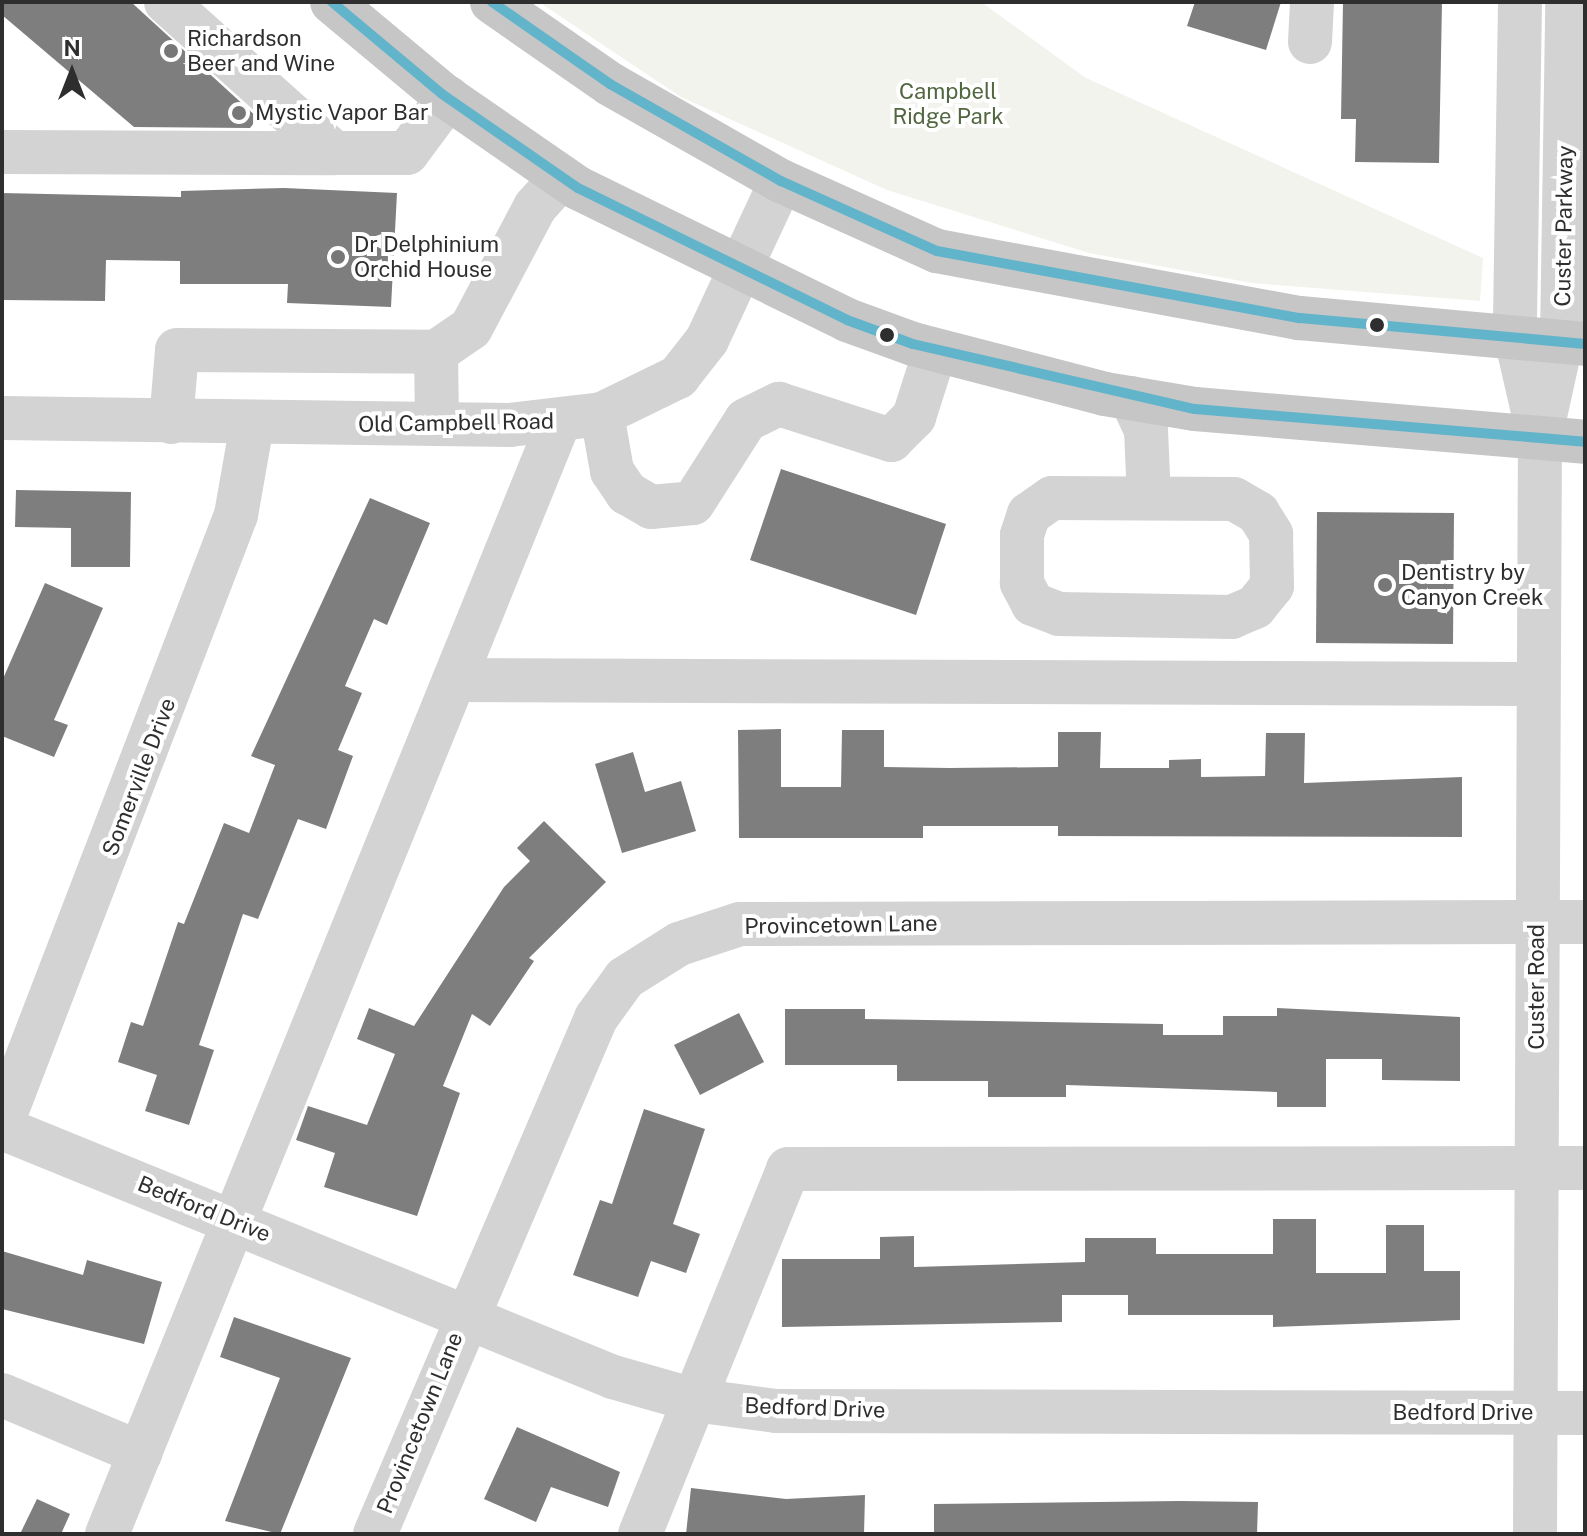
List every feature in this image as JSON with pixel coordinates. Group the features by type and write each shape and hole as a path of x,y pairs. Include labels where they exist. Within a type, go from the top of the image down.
{"main road":[{"path":"332,2 448,98 562,177 847,320 935,351 1131,398 1186,407 1585,442"},
{"path":"492,2 610,84 781,181 894,234 967,257 1300,318 1515,333 1574,342"}],"street":[{"path":"166,2 334,153"},
{"path":"1520,2 1515,333 1540,439"},
{"name":"Custer Parkway","path":"1540,439 1574,342 1567,2"},
{"path":"2,152 407,153 448,98"},
{"path":"171,422 177,350 436,352 471,328 535,207 562,177"},
{"name":"Old Campbell Road","path":"2,418 252,424 437,424 559,422 602,414 678,377 707,340 743,269 781,181"},
{"path":"602,414 612,471 627,493 651,507 693,503 746,420 779,404 891,440 914,417 935,351"},
{"path":"436,352 437,424"},
{"path":"1131,398 1146,430 1149,478"},
{"path":"1149,478 1186,407"},
{"path":"107,1534 559,422"},
{"name":"Somerville Drive","path":"2,1125 236,515 252,424"},
{"name":"Custer Road","path":"1535,1534 1540,439"},
{"path":"1149,478 1234,499 1258,513 1271,534 1272,586 1255,607 1232,617 1059,614 1033,604 1022,583 1029,514 1052,498 1149,478"},
{"path":"454,680 1538,684"},
{"name":"Provincetown Lane","path":"375,1534 464,1314 596,1018 625,978 679,944 740,924 1537,918 1585,922"},
{"name":"Bedford Drive","path":"2,1125 613,1377 694,1400 776,1411 1585,1413"},
{"path":"640,1534 788,1169 1585,1168"},
{"path":"2,1395 140,1453"}],"green space":[{"name":"Campbell Ridge Park","path":"539,2 981,2 1086,78 1483,258 1480,301 1252,283 1089,253 887,190 681,97"}],"building":[{"path":"2,2 131,2 258,118 250,128 134,127 2,15"},
{"path":"1195,2 1281,2 1266,50 1187,26"},
{"path":"1343,2 1442,2 1439,163 1355,162 1356,119 1341,119"},
{"path":"284,188 397,193 391,307 287,303 288,284 180,284 180,261 106,260 105,301 2,300 2,193 181,197 181,191"},
{"path":"781,469 946,524 916,615 750,560"},
{"path":"16,490 131,492 130,567 71,567 71,528 15,527"},
{"path":"370,498 430,523 387,625 374,619 345,686 362,693 338,750 353,756 326,829 298,819 258,919 243,914 199,1045 214,1050 189,1125 145,1111 157,1075 118,1062 131,1022 143,1026 178,922 184,924 224,823 249,833 275,765 251,756"},
{"name":"Dentistry by Canyon Creek","path":"1317,512 1454,513 1453,644 1316,643"},
{"path":"45,583 103,608 54,720 68,725 54,757 2,736 2,681"},
{"path":"781,729 781,787 841,787 842,730 884,730 884,767 949,768 1058,767 1058,732 1101,732 1100,768 1169,768 1169,760 1201,759 1201,777 1265,776 1266,733 1305,733 1304,783 1462,777 1462,837 1058,836 1058,826 923,826 923,838 739,838 738,730"},
{"path":"633,752 645,792 681,781 696,831 622,853 595,764"},
{"path":"544,821 606,882 529,958 534,961 490,1026 472,1014 443,1086 460,1093 417,1216 324,1187 335,1153 296,1140 308,1106 367,1125 395,1054 357,1039 369,1008 414,1026 504,887 530,861 517,848"},
{"path":"1277,1008 1460,1017 1460,1081 1382,1080 1382,1059 1326,1059 1326,1107 1277,1107 1277,1092 1066,1085 1066,1097 988,1097 988,1081 897,1081 897,1065 785,1065 785,1009 865,1009 865,1019 1163,1024 1163,1035 1223,1035 1223,1016 1277,1016"},
{"path":"739,1013 764,1062 700,1095 674,1045"},
{"path":"644,1109 705,1129 673,1224 700,1234 686,1273 651,1261 638,1297 573,1275 600,1200 612,1204"},
{"path":"1273,1219 1316,1219 1316,1273 1386,1273 1386,1225 1424,1225 1424,1271 1460,1271 1460,1320 1273,1327 1273,1315 1128,1315 1128,1295 1062,1295 1062,1322 782,1327 782,1259 880,1259 880,1237 914,1236 914,1267 1085,1262 1085,1238 1156,1238 1156,1254 1273,1254"},
{"path":"2,1251 83,1275 87,1260 162,1282 144,1344 2,1309"},
{"path":"234,1317 351,1358 280,1534 225,1521 280,1378 220,1357"},
{"path":"517,1427 620,1472 608,1507 551,1487 536,1522 484,1499"},
{"path":"691,1488 786,1499 865,1495 864,1534 686,1534"},
{"path":"37,1499 70,1514 61,1534 20,1534"},
{"path":"1258,1502 1257,1534 934,1534 934,1504"}],"transit line":[{"path":"332,2 442,94 578,188 847,320 913,344 1195,409 1585,442"},
{"path":"492,2 610,84 781,181 937,251 1300,318 1585,344"}],"place":[{"name":"Richardson Beer and Wine","path":"171,51"},
{"name":"Mystic Vapor Bar","path":"239,113"},
{"name":"Dr Delphinium Orchid House","path":"338,257"},
{"name":"Dentistry by Canyon Creek","path":"1385,585"}]}
